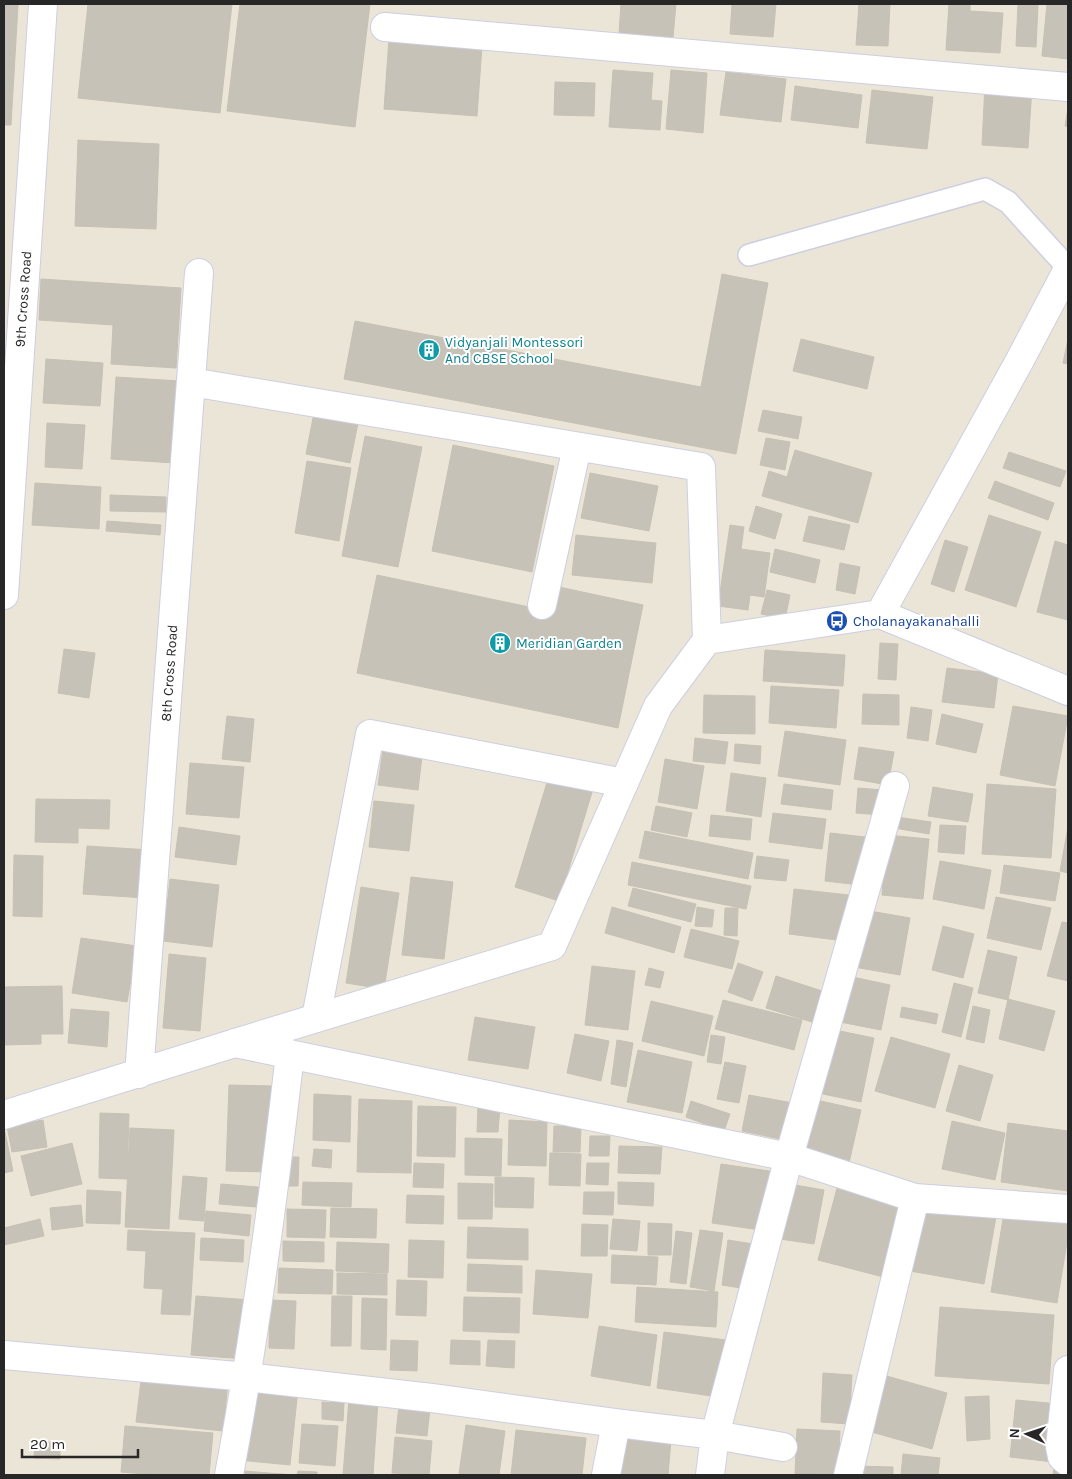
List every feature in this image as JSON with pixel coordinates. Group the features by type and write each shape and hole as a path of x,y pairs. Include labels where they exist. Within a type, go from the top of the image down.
{"street":[{"name":"9th Cross Road","path":"4,595 43,4"},
{"path":"385,27 1068,87"},
{"path":"880,614 1015,369 1068,268"},
{"name":"8th Cross Road","path":"139,1074 199,273"},
{"path":"4,1115 552,946 658,706 707,640 701,467 192,382"},
{"path":"542,605 577,447"},
{"path":"707,640 880,614 1068,691"},
{"path":"316,1018 370,734 624,783"},
{"path":"710,1475 716,1434 789,1157 895,786"},
{"path":"235,1043 789,1157 916,1198 1068,1209"},
{"path":"229,1475 247,1377 278,1162 290,1054"},
{"path":"848,1475 916,1198"},
{"path":"4,1355 247,1377 432,1398 616,1423 716,1434 783,1447"},
{"path":"1068,1370 1060,1447 1062,1457 1068,1462"},
{"path":"606,1475 616,1423"}],"lane":[{"path":"749,254 985,188 1008,202 1068,268"}],"building":[{"path":"4,4 18,5 11,125 4,125"},
{"path":"88,4 232,4 220,113 78,98"},
{"path":"240,4 370,4 355,127 227,111"},
{"path":"621,4 676,4 673,37 619,33"},
{"path":"732,4 776,4 773,37 730,34"},
{"path":"859,4 890,4 888,46 856,45"},
{"path":"949,4 970,4 970,11 1003,13 1000,53 946,50"},
{"path":"1018,4 1038,4 1036,47 1016,46"},
{"path":"1047,4 1068,4 1068,59 1042,56"},
{"path":"389,39 482,46 477,116 384,109"},
{"path":"613,70 653,73 651,100 662,101 660,130 609,127"},
{"path":"671,70 707,73 703,133 666,129"},
{"path":"726,72 786,79 781,122 720,115"},
{"path":"555,82 595,83 594,116 554,115"},
{"path":"985,84 1032,87 1028,148 982,145"},
{"path":"795,86 862,95 858,128 791,120"},
{"path":"872,90 933,97 927,149 866,143"},
{"path":"1068,108 1068,127 1065,126"},
{"path":"78,140 159,144 156,229 75,226"},
{"name":"Vidyanjali Montessori And CBSE School","path":"722,274 768,283 736,454 344,379 355,321 701,387"},
{"path":"41,279 181,288 176,368 111,364 113,325 39,320"},
{"path":"801,339 874,357 867,389 793,371"},
{"path":"1068,339 1068,364 1063,363"},
{"path":"46,359 103,363 100,406 43,403"},
{"path":"116,377 180,381 175,463 111,459"},
{"path":"763,410 802,417 798,439 758,431"},
{"path":"314,413 358,423 350,463 306,454"},
{"path":"47,423 85,425 82,469 45,467"},
{"path":"365,436 422,447 398,567 342,556"},
{"path":"766,438 790,442 785,470 760,465"},
{"path":"453,445 554,466 532,572 432,551"},
{"path":"795,450 872,473 858,523 762,496 769,471 787,477"},
{"path":"1009,452 1066,471 1060,487 1003,468"},
{"path":"307,461 351,468 339,541 295,533"},
{"path":"590,473 658,486 649,531 581,518"},
{"path":"995,481 1054,503 1048,520 988,498"},
{"path":"35,483 101,487 99,529 32,525"},
{"path":"110,495 166,497 166,512 110,511"},
{"path":"756,506 782,514 775,539 749,531"},
{"path":"989,515 1041,532 1016,607 965,590"},
{"path":"809,516 850,525 844,550 803,541"},
{"path":"107,521 161,525 160,535 106,531"},
{"path":"730,525 744,527 741,549 770,553 764,597 750,595 748,610 718,606"},
{"path":"576,535 656,543 652,583 572,575"},
{"path":"945,540 968,547 954,592 931,584"},
{"path":"1055,541 1068,545 1068,620 1037,612"},
{"path":"775,549 820,560 815,583 770,572"},
{"path":"840,563 860,567 855,594 836,590"},
{"name":"Meridian Garden","path":"377,575 553,612 559,587 643,605 618,728 357,673"},
{"path":"767,590 790,595 785,619 761,614"},
{"path":"880,643 898,644 896,680 878,679"},
{"path":"64,649 95,653 89,698 58,693"},
{"path":"765,650 845,655 843,686 763,681"},
{"path":"947,668 998,674 994,708 942,702"},
{"path":"771,686 839,690 836,728 769,723"},
{"path":"863,694 899,695 899,725 862,724"},
{"path":"704,695 755,696 755,734 703,733"},
{"path":"1013,706 1068,716 1055,786 1000,775"},
{"path":"911,707 932,710 928,741 907,738"},
{"path":"942,714 983,724 976,753 936,744"},
{"path":"227,716 254,719 250,762 222,759"},
{"path":"785,731 846,740 840,785 778,776"},
{"path":"695,738 728,742 725,764 693,761"},
{"path":"384,742 423,748 418,790 378,785"},
{"path":"735,744 761,746 760,764 734,761"},
{"path":"859,747 894,752 888,785 854,779"},
{"path":"665,759 704,766 697,809 658,802"},
{"path":"190,763 244,767 239,818 186,814"},
{"path":"731,773 766,778 761,817 726,811"},
{"path":"549,776 593,789 559,901 515,887"},
{"path":"784,784 833,790 831,810 781,804"},
{"path":"987,784 1056,789 1051,858 982,854"},
{"path":"933,787 973,794 968,822 928,816"},
{"path":"858,788 883,790 881,815 856,813"},
{"path":"36,799 110,800 109,829 78,828 78,843 35,842"},
{"path":"374,801 414,805 409,851 369,847"},
{"path":"656,806 692,813 687,837 651,830"},
{"path":"773,813 826,819 822,849 769,842"},
{"path":"711,815 752,819 750,840 709,836"},
{"path":"890,816 931,822 929,834 889,827"},
{"path":"940,825 966,826 964,854 938,852"},
{"path":"179,827 240,836 236,865 175,857"},
{"path":"1068,827 1068,873 1060,871"},
{"path":"645,831 753,853 748,879 639,858"},
{"path":"830,833 865,837 860,885 825,881"},
{"path":"887,835 929,839 923,899 882,895"},
{"path":"87,846 150,850 146,898 83,894"},
{"path":"14,855 43,856 42,917 13,916"},
{"path":"757,856 789,860 786,881 754,878"},
{"path":"940,861 991,870 984,909 933,899"},
{"path":"632,862 751,886 746,909 628,885"},
{"path":"1004,865 1060,873 1055,901 1000,893"},
{"path":"411,877 453,882 444,959 402,955"},
{"path":"170,879 219,885 212,947 163,941"},
{"path":"361,887 399,893 384,989 346,983"},
{"path":"633,888 696,904 691,922 628,906"},
{"path":"794,889 849,895 845,941 789,934"},
{"path":"996,897 1051,908 1041,950 987,938"},
{"path":"612,907 681,927 674,953 605,933"},
{"path":"697,907 714,910 712,927 695,926"},
{"path":"725,908 738,908 737,936 724,935"},
{"path":"864,910 910,918 900,975 854,967"},
{"path":"1062,922 1068,923 1068,981 1047,976"},
{"path":"943,926 974,934 963,978 932,970"},
{"path":"691,929 739,941 732,969 684,957"},
{"path":"81,938 137,946 127,1002 72,993"},
{"path":"988,950 1017,957 1008,1000 978,993"},
{"path":"169,954 206,958 200,1031 163,1028"},
{"path":"738,963 763,972 752,1001 728,992"},
{"path":"592,966 635,971 628,1030 585,1025"},
{"path":"649,968 664,972 660,988 645,985"},
{"path":"776,976 822,991 812,1022 766,1008"},
{"path":"848,976 890,985 881,1030 840,1022"},
{"path":"954,983 973,988 961,1037 942,1032"},
{"path":"62,986 63,1034 41,1034 41,1044 4,1045 4,987"},
{"path":"1008,999 1055,1011 1044,1051 999,1039"},
{"path":"723,1000 802,1020 794,1050 715,1029"},
{"path":"651,1001 713,1016 704,1056 642,1041"},
{"path":"973,1006 990,1010 984,1043 966,1039"},
{"path":"902,1007 938,1014 936,1024 900,1017"},
{"path":"71,1009 109,1012 107,1047 68,1043"},
{"path":"475,1017 535,1027 528,1069 468,1060"},
{"path":"835,1030 874,1038 861,1102 823,1094"},
{"path":"575,1034 609,1041 601,1081 567,1073"},
{"path":"711,1035 725,1037 721,1064 707,1062"},
{"path":"891,1037 950,1054 935,1108 875,1091"},
{"path":"617,1040 633,1043 626,1087 611,1084"},
{"path":"638,1050 692,1062 682,1113 627,1102"},
{"path":"725,1062 746,1066 739,1103 717,1099"},
{"path":"959,1065 993,1075 980,1121 946,1111"},
{"path":"229,1085 274,1086 271,1172 226,1171"},
{"path":"314,1094 351,1096 350,1142 313,1140"},
{"path":"749,1095 793,1103 785,1140 742,1131"},
{"path":"359,1099 412,1101 411,1173 357,1172"},
{"path":"812,1099 861,1110 849,1163 801,1153"},
{"path":"691,1101 730,1114 724,1131 686,1117"},
{"path":"418,1106 456,1107 455,1157 417,1156"},
{"path":"478,1106 500,1106 498,1132 477,1132"},
{"path":"100,1113 129,1114 127,1179 99,1178"},
{"path":"43,1120 47,1147 12,1152 7,1126"},
{"path":"509,1120 547,1122 546,1166 508,1165"},
{"path":"952,1121 1005,1133 995,1180 942,1169"},
{"path":"1008,1123 1068,1131 1068,1191 1001,1182"},
{"path":"554,1126 581,1126 580,1152 553,1152"},
{"path":"130,1128 174,1130 169,1229 125,1227"},
{"path":"4,1133 13,1171 4,1173"},
{"path":"590,1136 610,1136 609,1156 589,1156"},
{"path":"465,1138 502,1139 501,1176 465,1175"},
{"path":"72,1143 82,1184 31,1196 21,1156"},
{"path":"619,1146 662,1147 660,1174 618,1173"},
{"path":"314,1149 332,1150 331,1168 312,1166"},
{"path":"550,1153 581,1154 580,1186 549,1185"},
{"path":"282,1157 299,1157 298,1186 280,1186"},
{"path":"414,1163 444,1164 443,1188 413,1187"},
{"path":"587,1163 609,1163 608,1185 586,1184"},
{"path":"721,1164 776,1172 767,1231 712,1223"},
{"path":"183,1176 207,1178 204,1221 179,1219"},
{"path":"495,1177 534,1178 533,1208 495,1207"},
{"path":"303,1182 352,1183 351,1207 302,1205"},
{"path":"618,1182 654,1183 653,1206 618,1204"},
{"path":"458,1183 493,1184 492,1219 458,1219"},
{"path":"221,1184 270,1188 269,1208 219,1204"},
{"path":"789,1184 824,1190 814,1244 780,1239"},
{"path":"837,1188 909,1207 891,1279 818,1260"},
{"path":"87,1190 121,1192 120,1224 86,1223"},
{"path":"584,1192 614,1192 613,1215 583,1214"},
{"path":"407,1195 444,1196 443,1224 406,1223"},
{"path":"922,1203 996,1217 984,1284 910,1271"},
{"path":"81,1205 83,1226 52,1230 50,1208"},
{"path":"331,1208 377,1209 376,1238 330,1237"},
{"path":"287,1209 326,1210 325,1238 287,1237"},
{"path":"206,1211 251,1215 249,1236 204,1231"},
{"path":"1004,1213 1068,1224 1068,1236 1057,1303 991,1292"},
{"path":"40,1219 44,1236 4,1245 4,1228"},
{"path":"613,1219 640,1221 637,1251 610,1249"},
{"path":"648,1223 672,1224 671,1255 648,1255"},
{"path":"582,1224 608,1225 607,1256 581,1256"},
{"path":"468,1227 528,1229 528,1260 467,1258"},
{"path":"128,1230 195,1233 190,1315 161,1314 163,1289 144,1288 146,1251 127,1250"},
{"path":"700,1230 723,1233 714,1291 690,1287"},
{"path":"676,1231 692,1233 686,1284 670,1282"},
{"path":"201,1238 244,1240 243,1262 200,1260"},
{"path":"409,1240 444,1241 443,1278 408,1277"},
{"path":"728,1240 753,1244 747,1289 722,1285"},
{"path":"283,1241 324,1242 324,1262 283,1261"},
{"path":"337,1242 389,1244 388,1273 336,1271"},
{"path":"612,1255 658,1257 656,1285 611,1283"},
{"path":"468,1264 522,1266 522,1293 467,1291"},
{"path":"279,1268 333,1270 332,1294 278,1293"},
{"path":"536,1270 592,1274 588,1318 533,1314"},
{"path":"337,1273 387,1274 387,1295 337,1294"},
{"path":"397,1280 427,1281 426,1316 396,1315"},
{"path":"637,1287 718,1292 716,1327 635,1322"},
{"path":"196,1296 251,1300 246,1359 191,1355"},
{"path":"332,1296 352,1296 351,1346 331,1346"},
{"path":"464,1297 520,1298 519,1333 463,1331"},
{"path":"362,1298 387,1299 386,1350 361,1349"},
{"path":"270,1300 296,1301 294,1349 269,1348"},
{"path":"940,1307 1054,1315 1049,1384 935,1376"},
{"path":"599,1326 657,1335 650,1386 591,1376"},
{"path":"664,1332 726,1340 718,1397 657,1388"},
{"path":"391,1340 418,1341 417,1371 390,1370"},
{"path":"451,1340 480,1341 480,1365 450,1364"},
{"path":"488,1340 515,1341 514,1368 486,1366"},
{"path":"142,1372 228,1382 223,1431 136,1422"},
{"path":"823,1373 852,1375 849,1424 821,1422"},
{"path":"883,1375 947,1393 932,1449 868,1431"},
{"path":"247,1384 298,1389 290,1465 239,1460"},
{"path":"400,1396 431,1399 427,1436 396,1433"},
{"path":"989,1396 990,1439 967,1441 965,1397"},
{"path":"349,1399 378,1401 373,1475 343,1475"},
{"path":"1016,1400 1059,1404 1053,1462 1010,1457"},
{"path":"322,1402 344,1403 343,1421 322,1419"},
{"path":"302,1424 338,1426 335,1466 299,1463"},
{"path":"466,1425 505,1431 499,1475 459,1474"},
{"path":"125,1426 213,1433 209,1475 157,1475 121,1472"},
{"path":"797,1429 840,1431 838,1475 795,1474"},
{"path":"516,1430 586,1438 582,1475 511,1475"},
{"path":"623,1436 671,1440 668,1475 620,1475"},
{"path":"395,1437 432,1441 429,1475 392,1473"},
{"path":"35,1441 60,1443 60,1459 34,1458"},
{"path":"903,1454 940,1458 938,1475 901,1475"},
{"path":"854,1466 893,1467 893,1475 854,1475"},
{"path":"1054,1467 1068,1475 1053,1475"},
{"path":"244,1471 294,1475 244,1475"},
{"path":"298,1471 317,1472 317,1475 297,1475"}],"place":[{"name":"Vidyanjali Montessori And CBSE School","path":"429,350"},
{"name":"Cholanayakanahalli","path":"837,621"},
{"name":"Meridian Garden","path":"500,643"}]}
